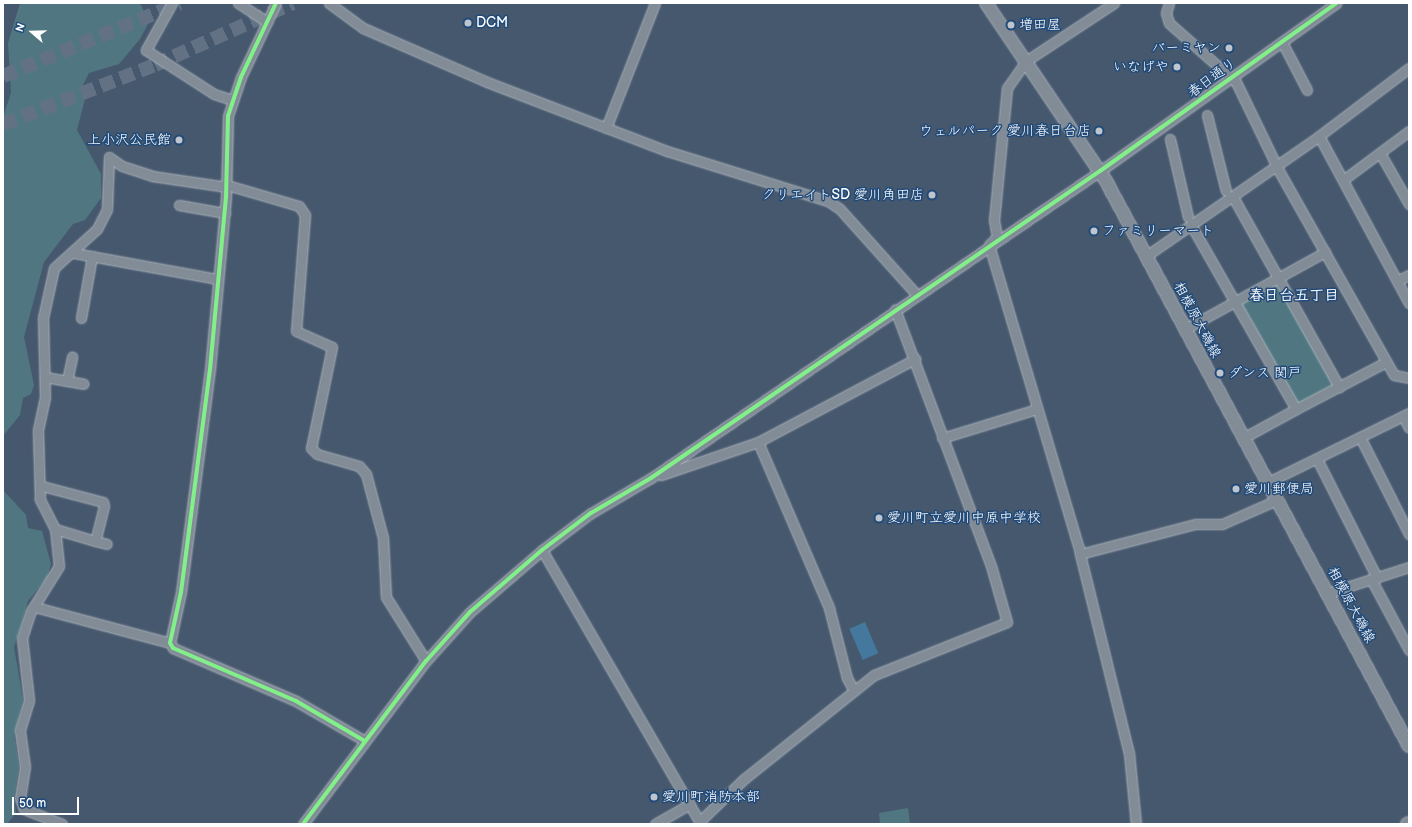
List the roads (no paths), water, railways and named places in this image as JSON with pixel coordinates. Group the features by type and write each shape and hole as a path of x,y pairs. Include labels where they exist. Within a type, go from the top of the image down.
{"main road":[{"name":"相模原大磯線","path":"986,3 1100,171 1409,746"}],"street":[{"path":"172,3 146,50 214,94 232,100"},
{"path":"238,3 267,22"},
{"path":"276,3 232,100 228,116 225,213 192,515 170,643 173,648 296,701 364,740"},
{"path":"329,3 363,28 606,128 828,201 840,209 916,294"},
{"path":"606,128 655,3"},
{"path":"1114,3 1026,61 1007,88 994,220 997,237 989,245 1080,554 1129,753 1136,824"},
{"path":"1169,3 1166,13 1169,22 1232,77 1324,252 1386,362 1398,378 1409,378"},
{"name":"春日通り","path":"651,478 894,308 1100,171 1336,3"},
{"path":"1282,42 1306,90"},
{"path":"1146,256 1190,221 1319,136 1409,68"},
{"path":"1207,115 1230,194 1339,387"},
{"path":"1343,180 1409,131"},
{"path":"1319,136 1409,302"},
{"path":"1170,139 1190,221 1234,302 1296,409"},
{"path":"1380,153 1409,204"},
{"path":"62,824 24,810 20,798 25,767 20,730 28,700 22,638 35,607 59,566 55,529 40,499 42,486 38,430 45,377 42,318 54,268 74,253 98,229 107,209 109,157 122,166 227,186 299,206 305,215 296,332 332,346 311,448 318,454 359,466 366,474 383,538 386,597 426,660"},
{"path":"184,208 225,213"},
{"path":"1185,329 1324,252"},
{"path":"74,253 217,279"},
{"path":"84,314 92,256"},
{"path":"1397,281 1409,275"},
{"path":"542,550 700,822 853,689 874,676 929,652 1007,622 991,566 942,438 915,359 894,308"},
{"path":"67,381 72,357"},
{"path":"303,824 364,740 426,660 470,612 542,550 591,513 651,478 758,442 915,359"},
{"path":"1243,438 1386,362"},
{"path":"45,377 83,384"},
{"path":"942,438 1037,409"},
{"path":"1268,482 1406,415 1409,428"},
{"path":"1360,438 1409,534"},
{"path":"758,442 829,608 847,678 853,689"},
{"path":"1317,459 1409,650"},
{"path":"42,486 102,502 95,541"},
{"path":"1080,554 1195,524 1222,524 1277,500"},
{"path":"55,529 107,544"},
{"path":"1328,593 1409,567"},
{"path":"35,607 170,643"},
{"path":"655,824 690,804"}],"water":[{"path":"865,622 878,653 863,660 849,629"}],"tunnel":[{"path":"3,76 180,3"},
{"path":"3,124 155,65 293,3"}],"place":[{"name":"DCM","path":"468,23"},
{"name":"増田屋","path":"1011,25"},
{"name":"バーミヤン","path":"1229,48"},
{"name":"いなげや","path":"1177,67"},
{"name":"ウェルパーク 愛川春日台店","path":"1099,131"},
{"name":"上小沢公民館","path":"179,140"},
{"name":"クリエイトSD 愛川角田店","path":"932,195"},
{"name":"ファミリーマート","path":"1094,231"},
{"name":"ダンス 関戸","path":"1220,373"},
{"name":"愛川郵便局","path":"1236,489"},
{"name":"愛川町立愛川中原中学校","path":"879,518"},
{"name":"愛川町消防本部","path":"654,797"}],"district":[{"name":"春日台五丁目","path":"1294,296"}]}
